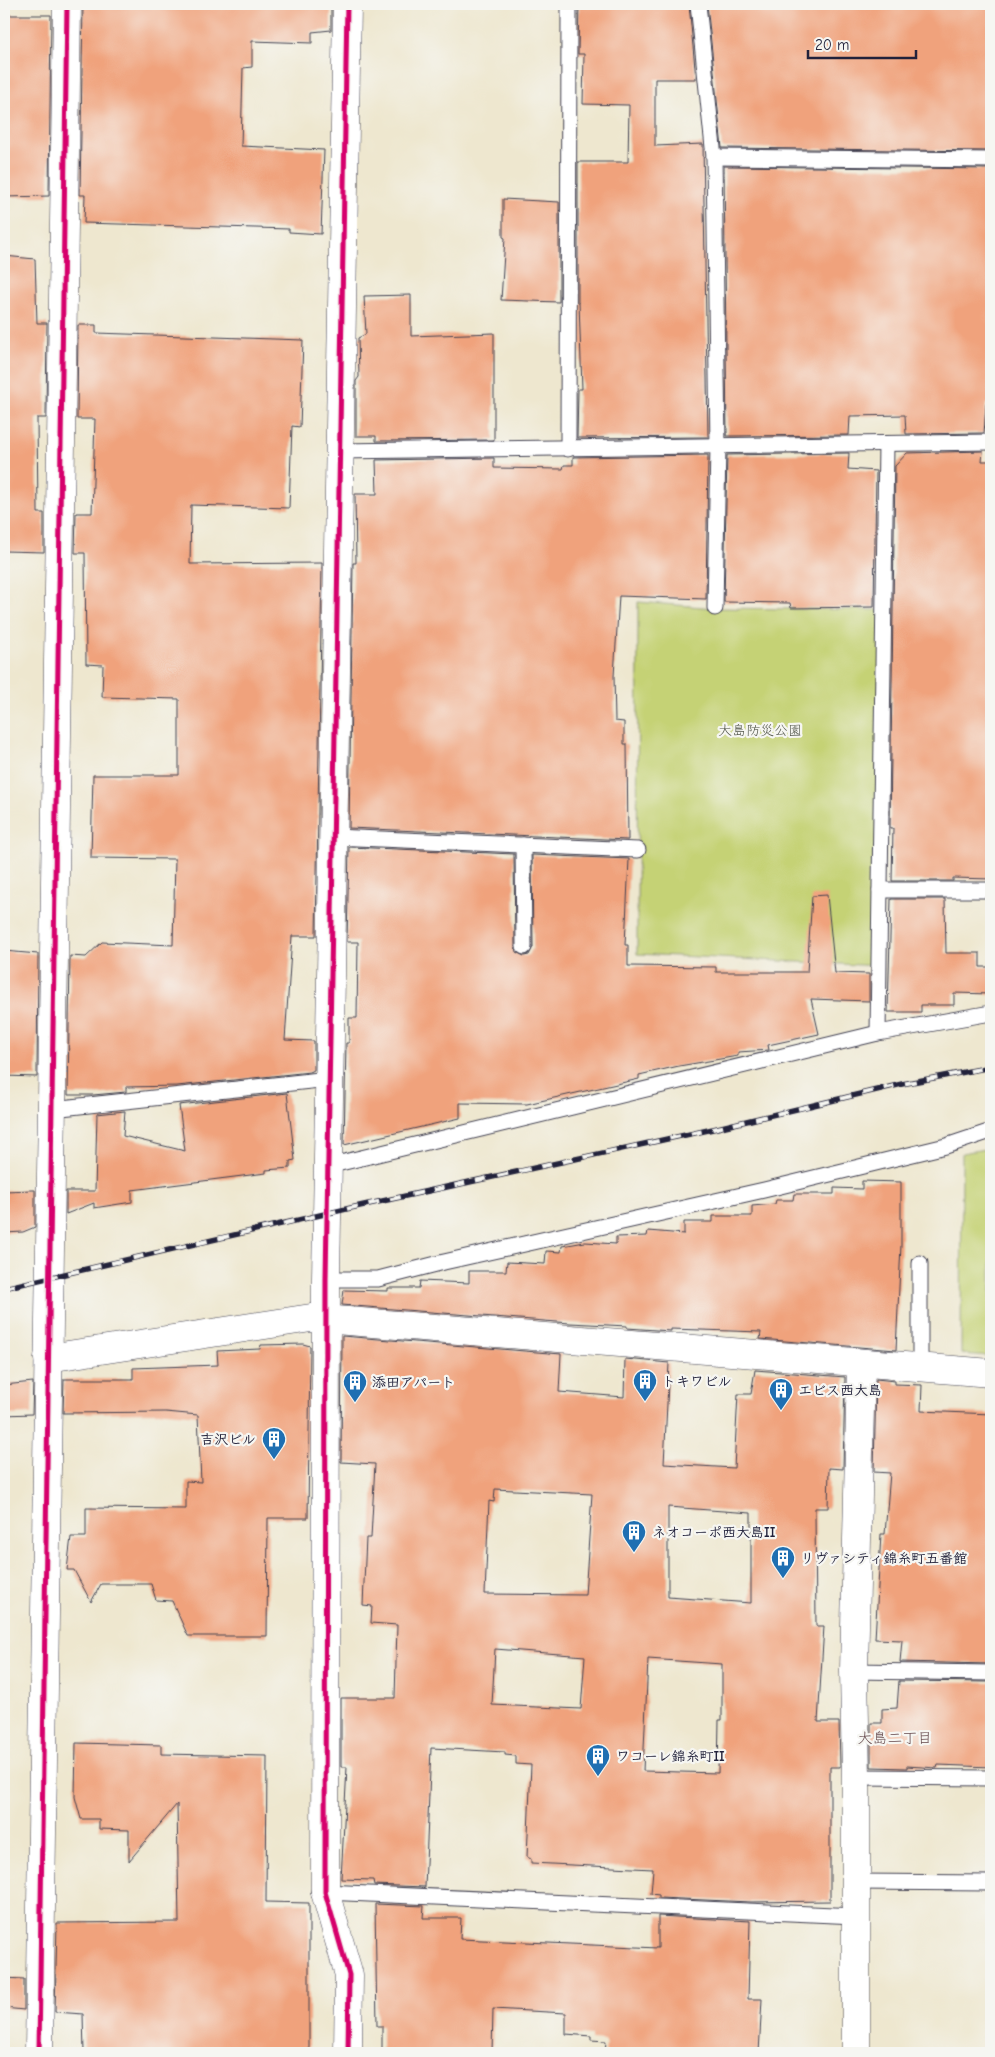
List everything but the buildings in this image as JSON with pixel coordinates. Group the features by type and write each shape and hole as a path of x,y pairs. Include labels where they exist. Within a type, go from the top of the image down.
{"street":[{"path":"39,2053 67,4"},
{"path":"347,4 325,1320 325,1892 349,1975 348,2053"},
{"path":"48,1358 311,1318 991,1373"},
{"path":"856,2053 854,1672 861,1363"}],"lane":[{"path":"568,449 569,4"},
{"path":"698,4 714,157 718,446 715,608"},
{"path":"714,157 991,160"},
{"path":"340,451 991,442"},
{"path":"878,1033 886,444"},
{"path":"333,836 638,850"},
{"path":"523,845 524,947"},
{"path":"880,890 991,890"},
{"path":"328,1166 878,1033 991,1013"},
{"path":"52,1109 329,1079"},
{"path":"326,1279 378,1280 444,1262 764,1190 946,1146 991,1132"},
{"path":"920,1263 920,1368"},
{"path":"854,1672 991,1673"},
{"path":"856,1777 991,1778"},
{"path":"856,1882 991,1883"},
{"path":"325,1892 856,1916"}],"green space":[{"name":"大島防災公園","path":"638,602 715,608 884,610 880,966 637,954"},
{"path":"991,1148 991,1356 961,1354 962,1153"}],"railway":[{"path":"4,1288 355,1207 713,1129 902,1084 991,1067"}],"cycle path":[{"path":"39,2053 67,4"},
{"path":"347,4 326,1279 325,1892 349,1975 348,2053"}],"place":[{"name":"トキワビル","path":"645,1402"},
{"name":"添田アパート","path":"355,1403"},
{"name":"エビス西大島","path":"781,1411"},
{"name":"吉沢ビル","path":"274,1460"},
{"name":"ネオコーポ西大島II","path":"634,1553"},
{"name":"リヴァシティ錦糸町五番館","path":"783,1579"},
{"name":"ワコーレ錦糸町II","path":"598,1777"}],"district":[{"name":"大島二丁目","path":"895,1738"}]}
